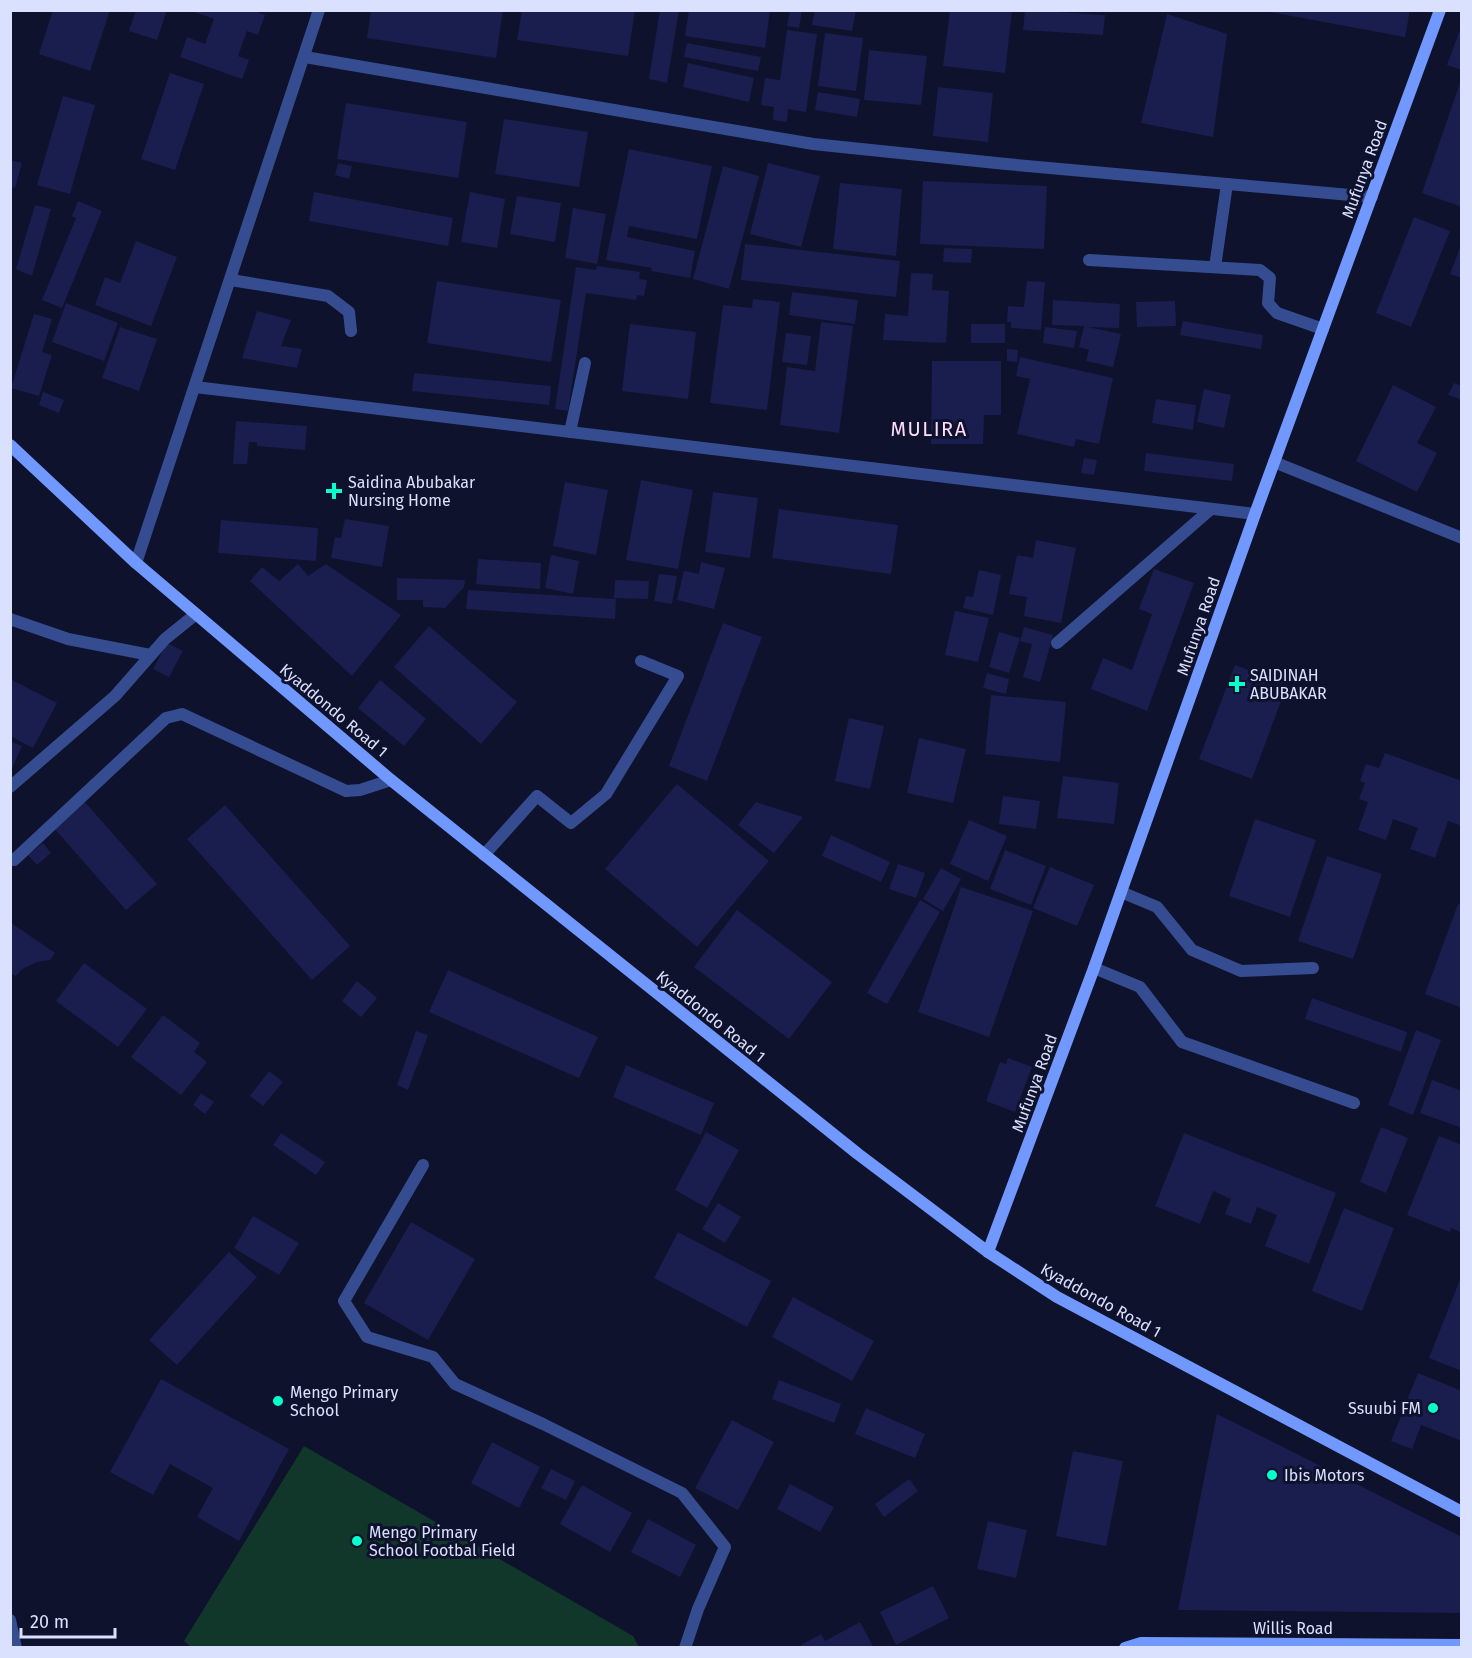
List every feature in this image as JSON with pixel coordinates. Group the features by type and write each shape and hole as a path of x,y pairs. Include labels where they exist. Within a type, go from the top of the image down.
{"street":[{"path":"136,563 319,10"},
{"name":"Mufunya Road","path":"988,1252 1094,968 1255,514 1440,10"},
{"path":"305,57 813,144 1372,197"},
{"path":"1215,267 1227,184"},
{"path":"1089,260 1260,270 1270,278 1268,303 1276,314 1323,329"},
{"path":"231,280 328,296 349,312 351,331"},
{"path":"570,432 585,363"},
{"path":"195,387 1255,514"},
{"name":"Kyaddondo Road 1","path":"10,445 136,563 391,780 858,1154 988,1252 1057,1297 1461,1512"},
{"path":"1274,462 1461,538"},
{"path":"1057,643 1211,509"},
{"path":"10,787 115,696 150,654 196,614"},
{"path":"10,619 68,639 150,654"},
{"path":"484,855 537,796 571,823 606,794 678,676 641,661"},
{"path":"14,860 166,718 182,714 346,791 360,790 391,780"},
{"path":"1121,892 1157,907 1192,950 1241,970 1313,968"},
{"path":"1094,968 1140,987 1182,1042 1354,1103"},
{"path":"423,1166 344,1301 367,1337 433,1357 455,1384 543,1424 682,1493 725,1547 698,1609 685,1647"},
{"path":"10,1620 16,1647"},
{"name":"Willis Road","path":"1125,1647 1141,1643 1461,1645"}],"green space":[{"name":"Mengo Primary School Footbal Field","path":"304,1446 633,1636 639,1647 191,1647 184,1641"}],"building":[{"path":"53,10 110,10 90,71 39,54"},
{"path":"136,10 167,10 157,40 129,31"},
{"path":"189,10 252,10 265,15 258,35 247,31 238,56 249,60 242,79 180,57 187,37 205,44 214,19"},
{"path":"371,10 503,10 496,58 367,38"},
{"path":"522,10 635,10 628,56 517,40"},
{"path":"660,10 679,10 667,83 649,79"},
{"path":"689,10 770,10 765,48 685,36"},
{"path":"790,10 802,10 799,28 787,26"},
{"path":"815,10 856,10 852,31 812,25"},
{"path":"950,10 1012,10 1005,73 943,66"},
{"path":"1025,10 1105,15 1103,35 1023,30"},
{"path":"1271,10 1410,10 1405,37 1270,12"},
{"path":"1167,14 1227,34 1213,137 1141,123"},
{"path":"1462,27 1462,70 1447,65"},
{"path":"787,30 817,34 806,112 788,109 787,122 773,120 774,107 761,105 765,78 780,80"},
{"path":"825,33 863,38 856,91 818,86"},
{"path":"687,43 761,57 758,71 684,57"},
{"path":"869,50 927,56 921,105 864,100"},
{"path":"688,63 754,78 749,102 683,87"},
{"path":"170,73 204,84 175,170 141,159"},
{"path":"1462,81 1462,207 1422,193"},
{"path":"938,87 993,93 988,142 933,136"},
{"path":"818,92 860,99 857,117 815,110"},
{"path":"63,96 95,105 70,194 37,185"},
{"path":"346,103 467,122 458,178 337,159"},
{"path":"504,119 588,132 579,187 495,174"},
{"path":"629,149 712,166 697,239 629,226 627,237 695,251 690,278 651,271 652,268 606,260"},
{"path":"10,160 22,163 15,188 10,187"},
{"path":"338,163 352,166 349,179 335,175"},
{"path":"768,163 820,176 801,247 750,234"},
{"path":"723,166 759,176 729,289 693,279"},
{"path":"923,181 1047,186 1044,249 920,244"},
{"path":"840,183 902,189 896,256 833,249"},
{"path":"314,192 453,218 448,246 309,221"},
{"path":"470,192 505,199 497,248 461,242"},
{"path":"517,196 561,203 555,242 510,234"},
{"path":"78,201 102,211 62,308 42,300 76,218 72,216"},
{"path":"35,205 51,209 32,276 16,269"},
{"path":"573,208 606,214 597,264 565,258"},
{"path":"1414,217 1450,231 1411,327 1376,313"},
{"path":"136,241 177,257 151,326 95,305 105,277 120,283"},
{"path":"745,244 900,261 896,297 741,280"},
{"path":"1462,245 1462,278 1450,274"},
{"path":"944,248 972,249 971,263 943,262"},
{"path":"597,266 640,272 639,279 647,280 644,296 637,295 636,300 586,293 568,411 555,409 576,267 596,270"},
{"path":"911,273 933,274 932,290 949,291 946,343 883,340 885,314 908,316"},
{"path":"437,281 561,300 551,362 427,343"},
{"path":"1027,281 1045,282 1041,330 1011,328 1011,322 1007,322 1008,306 1024,307"},
{"path":"792,292 858,300 855,324 789,315"},
{"path":"753,299 780,302 767,410 710,403 723,305 752,308"},
{"path":"1053,300 1120,304 1119,328 1088,327 1121,334 1113,367 1086,361 1089,350 1079,347 1084,326 1052,325"},
{"path":"1175,301 1176,326 1137,327 1136,302"},
{"path":"66,303 118,323 104,361 52,342"},
{"path":"257,311 291,320 281,346 302,349 297,368 242,358"},
{"path":"34,314 52,319 42,352 52,355 39,396 11,388"},
{"path":"1183,321 1263,335 1261,349 1180,335"},
{"path":"821,322 853,326 839,433 780,425 787,367 815,371"},
{"path":"630,324 696,332 688,399 622,391"},
{"path":"971,324 1005,324 1005,343 971,343"},
{"path":"120,327 157,339 139,391 102,378"},
{"path":"1045,327 1077,331 1074,348 1043,343"},
{"path":"786,333 811,336 807,365 782,362"},
{"path":"1007,349 1018,350 1017,362 1007,361"},
{"path":"1020,357 1113,378 1099,444 1076,439 1074,447 1017,434 1030,379 1016,376"},
{"path":"932,361 1001,361 1001,415 984,415 983,444 931,444"},
{"path":"414,373 551,386 549,405 412,391"},
{"path":"1454,383 1462,386 1462,400 1448,395"},
{"path":"1393,385 1436,407 1417,443 1437,453 1417,492 1356,461"},
{"path":"1204,389 1231,395 1224,428 1197,422"},
{"path":"43,392 64,400 59,413 39,405"},
{"path":"1156,399 1196,405 1193,430 1152,423"},
{"path":"236,421 307,426 305,450 257,446 257,442 249,442 247,464 233,464"},
{"path":"1146,453 1234,464 1232,481 1144,471"},
{"path":"1084,458 1097,460 1094,475 1081,473"},
{"path":"641,480 693,490 678,569 626,560"},
{"path":"565,482 608,490 596,555 553,546"},
{"path":"713,492 758,498 750,558 705,552"},
{"path":"779,509 898,525 891,574 772,558"},
{"path":"345,519 389,526 382,567 331,558 335,537 341,538"},
{"path":"221,520 318,528 316,561 218,553"},
{"path":"1036,540 1076,548 1061,623 1024,616 1027,597 1009,594 1017,555 1033,558"},
{"path":"551,555 579,561 573,594 545,588"},
{"path":"478,559 541,563 540,589 476,584"},
{"path":"701,562 725,568 714,609 677,600 684,571 699,574"},
{"path":"298,564 308,576 326,564 401,615 352,676 250,581 262,567 279,581"},
{"path":"1154,569 1194,583 1147,711 1091,689 1103,658 1132,670 1152,614 1139,609"},
{"path":"979,570 1001,575 993,615 963,608 966,596 973,597"},
{"path":"659,574 677,576 672,604 654,601"},
{"path":"397,578 465,580 464,587 445,608 423,607 423,600 397,600"},
{"path":"615,580 649,581 648,599 614,598"},
{"path":"468,590 616,599 615,619 466,609"},
{"path":"955,611 989,618 978,662 945,655"},
{"path":"723,623 762,637 707,781 669,766"},
{"path":"429,626 517,702 481,744 394,667"},
{"path":"1024,627 1053,635 1040,682 1023,677 1032,644 1020,641"},
{"path":"999,632 1020,638 1009,673 989,667"},
{"path":"167,643 183,651 169,677 153,669"},
{"path":"1235,665 1287,685 1252,779 1199,759"},
{"path":"987,673 1009,679 1006,694 983,688"},
{"path":"10,679 57,703 33,748 10,736"},
{"path":"380,680 426,719 404,746 358,708"},
{"path":"991,695 1066,702 1060,762 985,754"},
{"path":"849,718 884,726 870,789 835,781"},
{"path":"919,738 966,749 953,803 907,793"},
{"path":"10,741 22,746 10,773"},
{"path":"1385,753 1462,781 1462,826 1448,821 1435,858 1410,849 1418,828 1393,819 1386,840 1358,830 1368,802 1359,799 1365,783 1360,781 1366,764 1379,768"},
{"path":"1063,776 1119,783 1114,824 1057,818"},
{"path":"677,784 769,861 697,947 605,869"},
{"path":"1003,796 1040,801 1036,829 999,824"},
{"path":"84,801 157,884 126,910 54,828"},
{"path":"756,802 803,817 774,853 738,825"},
{"path":"225,805 350,946 312,980 187,839"},
{"path":"1255,819 1316,840 1290,917 1229,896"},
{"path":"969,820 1007,836 988,881 950,864"},
{"path":"831,835 890,862 881,882 822,856"},
{"path":"43,843 51,853 37,865 28,855"},
{"path":"1005,850 1046,866 1031,905 990,889"},
{"path":"1327,856 1382,874 1353,959 1298,941"},
{"path":"898,864 925,873 916,898 889,889"},
{"path":"1050,867 1094,885 1077,926 1033,908"},
{"path":"941,868 961,879 943,911 923,899"},
{"path":"961,887 1033,911 989,1037 918,1012"},
{"path":"920,900 940,912 887,1004 867,993"},
{"path":"1458,904 1462,905 1462,1008 1425,994"},
{"path":"737,910 832,982 789,1039 694,967"},
{"path":"10,922 55,953 50,960 37,962 22,969 16,976 10,973"},
{"path":"84,963 147,1009 118,1047 56,1001"},
{"path":"448,970 598,1037 579,1078 429,1012"},
{"path":"357,981 377,998 361,1017 342,1001"},
{"path":"1312,998 1407,1032 1401,1052 1305,1019"},
{"path":"163,1015 200,1043 194,1052 207,1062 181,1095 131,1057"},
{"path":"1416,1030 1441,1040 1413,1115 1388,1105"},
{"path":"416,1031 428,1035 408,1090 397,1085"},
{"path":"1008,1058 1032,1067 1015,1112 986,1101 1000,1062 1006,1064"},
{"path":"626,1065 714,1103 701,1135 613,1097"},
{"path":"269,1071 283,1082 263,1106 250,1096"},
{"path":"1432,1080 1462,1091 1462,1128 1420,1113"},
{"path":"201,1093 214,1102 205,1114 193,1105"},
{"path":"1381,1127 1408,1138 1386,1193 1360,1182"},
{"path":"706,1132 739,1150 707,1208 675,1190"},
{"path":"281,1133 325,1162 316,1175 273,1145"},
{"path":"1184,1133 1336,1193 1309,1264 1265,1246 1277,1215 1257,1207 1251,1224 1225,1214 1231,1199 1213,1191 1200,1224 1155,1206"},
{"path":"1439,1136 1462,1145 1462,1233 1451,1228 1450,1232 1407,1215"},
{"path":"718,1203 741,1217 725,1243 702,1229"},
{"path":"1344,1208 1394,1228 1362,1311 1312,1291"},
{"path":"253,1216 299,1243 279,1275 234,1248"},
{"path":"411,1222 475,1259 428,1340 364,1303"},
{"path":"678,1232 771,1281 747,1327 654,1278"},
{"path":"229,1252 257,1277 177,1365 149,1340"},
{"path":"1462,1278 1462,1371 1429,1358"},
{"path":"793,1297 874,1341 852,1381 772,1337"},
{"name":"Ssuubi FM","path":"1418,1373 1462,1391 1462,1441 1421,1425 1412,1449 1391,1441"},
{"path":"161,1379 289,1449 239,1541 197,1517 213,1488 170,1464 153,1495 110,1472"},
{"path":"779,1380 841,1404 834,1423 772,1399"},
{"path":"866,1408 925,1434 915,1458 855,1434"},
{"name":"Ibis Motors","path":"1217,1414 1462,1537 1462,1613 1178,1610"},
{"path":"732,1420 774,1442 738,1510 695,1488"},
{"path":"492,1442 540,1467 519,1508 471,1483"},
{"path":"1073,1451 1123,1461 1106,1546 1056,1536"},
{"path":"551,1469 575,1481 566,1500 541,1488"},
{"path":"909,1479 918,1491 884,1517 875,1504"},
{"path":"790,1484 834,1507 820,1532 777,1509"},
{"path":"582,1485 632,1513 610,1552 560,1524"},
{"path":"648,1519 696,1545 680,1577 631,1552"},
{"path":"988,1521 1027,1530 1016,1578 977,1569"},
{"path":"933,1586 949,1618 896,1645 880,1612"},
{"path":"860,1622 874,1648 802,1648 801,1645 821,1634 825,1641"}],"place":[{"name":"Saidina Abubakar Nursing Home","path":"334,491"},
{"name":"SAIDINAH ABUBAKAR","path":"1237,684"},
{"name":"Mengo Primary School","path":"278,1401"},
{"name":"Ssuubi FM","path":"1433,1408"},
{"name":"Ibis Motors","path":"1272,1475"},
{"name":"Mengo Primary School Footbal Field","path":"357,1541"}],"district":[{"name":"MULIRA","path":"929,429"}]}
